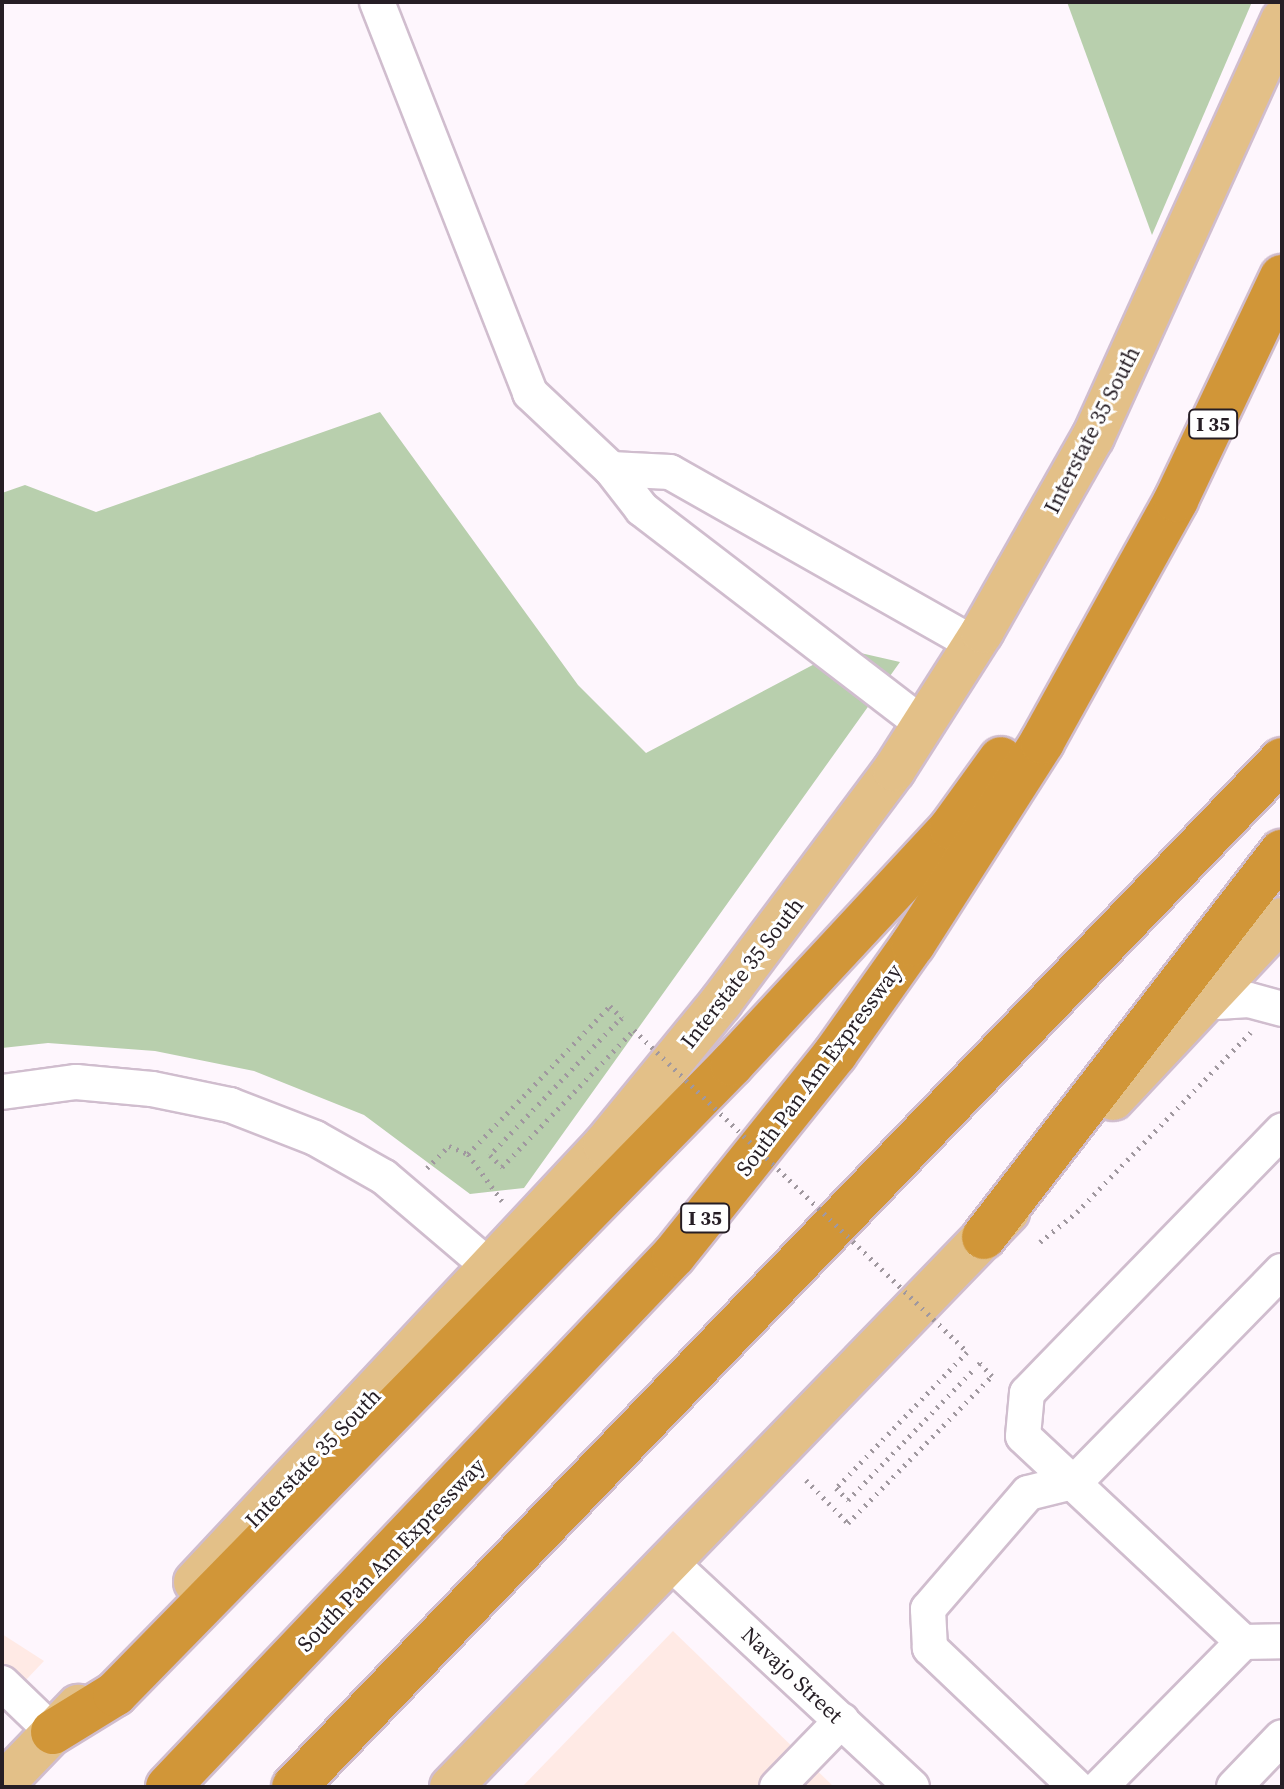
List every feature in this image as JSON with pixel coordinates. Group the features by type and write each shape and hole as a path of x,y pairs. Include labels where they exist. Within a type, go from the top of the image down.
{"highway":[{"name":"South Pan Am Expressway","path":"168,1787 674,1255 781,1124 913,944 985,835 1138,568 1282,277"},
{"path":"53,1732 115,1694 732,1064 951,828 1138,568"},
{"path":"294,1787 1282,760"},
{"path":"984,1237 1282,852"}],"main road":[{"name":"Interstate 35 South","path":"2,1785 492,1269 604,1145 721,1002 923,725 974,644 1093,437 1282,20"},
{"path":"451,1787 984,1237 1282,919"}],"street":[{"path":"377,2 530,393 611,469 642,509 923,725"},
{"path":"611,469 670,472 974,644"},
{"path":"1201,1003 1249,1000 1273,1014"},
{"path":"2,1092 76,1082 152,1089 230,1105 315,1138 384,1177 492,1269"},
{"path":"1243,1642 1076,1481 1023,1436 1027,1393 1282,1131"},
{"path":"1076,1787 930,1648 928,1609 1028,1493 1076,1481 1282,1271"},
{"name":"Navajo Street","path":"671,1563 912,1787"},
{"path":"1100,1787 1243,1642 1282,1641"},
{"path":"2,1683 53,1732"},
{"path":"777,1787 842,1720"},
{"path":"1234,1787 1282,1737"}],"path":[{"path":"468,1154 610,1006 622,1018 490,1155 502,1167 634,1030 967,1352 836,1488 848,1500 980,1363 992,1376 848,1523 806,1480"},
{"path":"1040,1242 1077,1212 1273,1014"},
{"path":"427,1168 449,1146 468,1154 502,1198 502,1214"}],"shaded area":[{"path":"673,1631 834,1787 522,1787"},
{"path":"2,1634 44,1661 2,1705"}],"green space":[{"path":"1067,2 1252,2 1152,235"},
{"path":"380,412 578,685 646,753 843,649 900,662 524,1188 470,1194 364,1115 254,1071 155,1051 48,1043 2,1048 2,493 25,485 96,512"}]}
